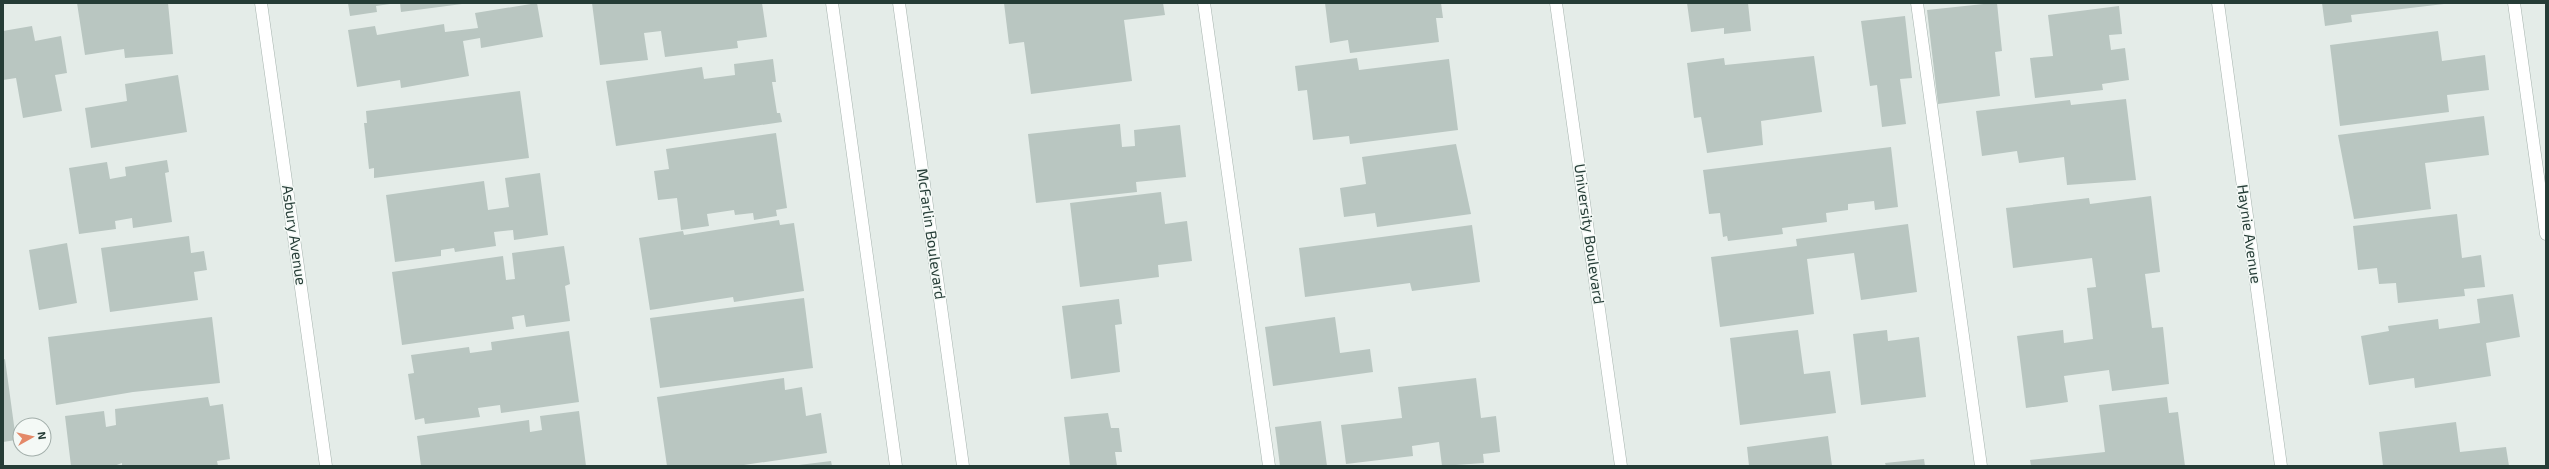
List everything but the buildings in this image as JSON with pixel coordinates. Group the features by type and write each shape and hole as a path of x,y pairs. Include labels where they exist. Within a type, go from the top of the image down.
{"street":[{"name":"Asbury Avenue","path":"261,3 326,466"},
{"path":"832,3 896,466"},
{"name":"McFarlin Boulevard","path":"899,3 963,466"},
{"path":"1204,3 1269,466"},
{"name":"University Boulevard","path":"1556,3 1622,466"},
{"path":"1917,3 1981,466"},
{"name":"Haynie Avenue","path":"2218,3 2281,466"},
{"path":"2514,3 2546,234"}]}
